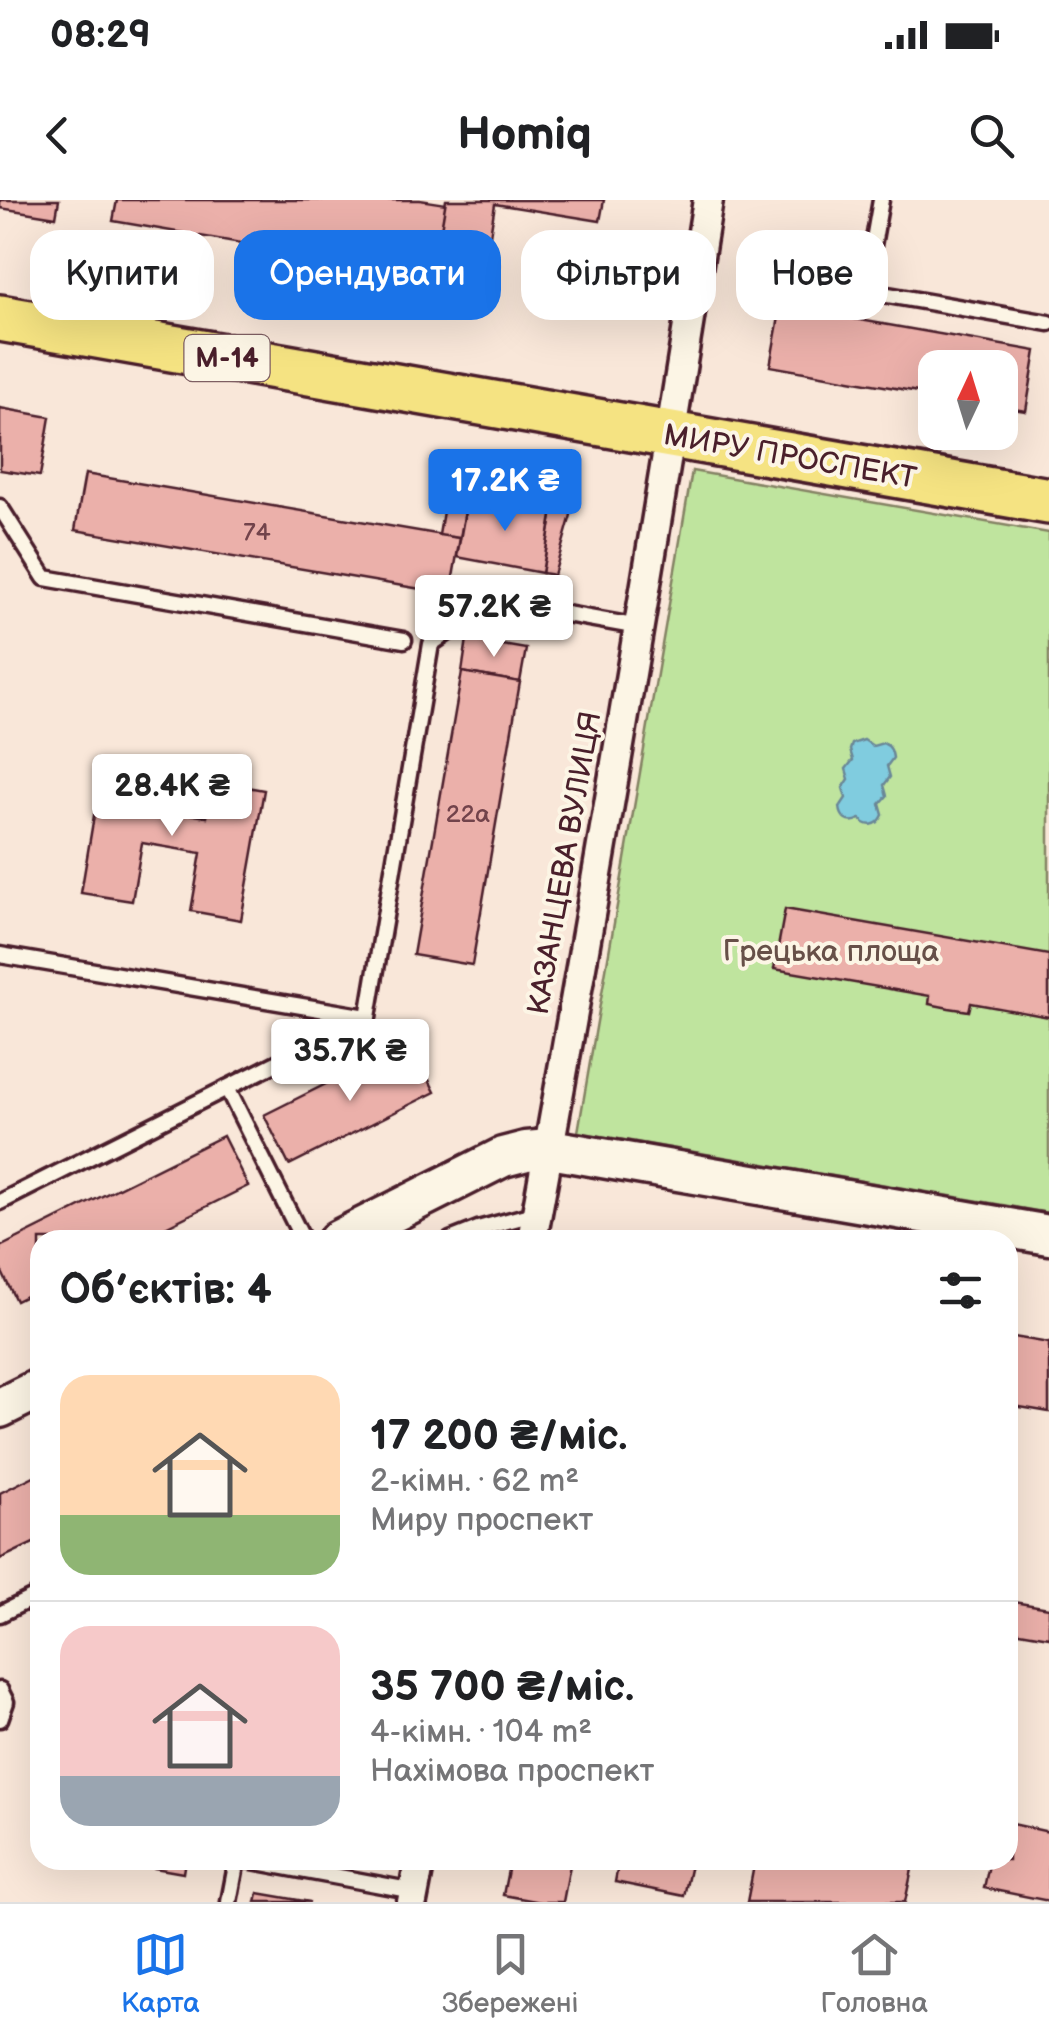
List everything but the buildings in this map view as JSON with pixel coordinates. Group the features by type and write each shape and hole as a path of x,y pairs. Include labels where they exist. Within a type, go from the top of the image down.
{"highway":[{"name":"МИРУ ПРОСПЕКТ","path":"0,318 1049,501"}],"main road":[{"path":"358,1230 503,1158 526,1150 550,1149 1015,1230"},
{"path":"1018,1231 1049,1236"},
{"path":"0,1408 30,1393"}],"street":[{"name":"КАЗАНЦЕВА ВУЛИЦЯ","path":"535,1226 708,200"},
{"path":"413,1896 418,1870"}],"lane":[{"path":"881,200 865,291 1049,323"},
{"path":"0,507 45,578 404,640"},
{"path":"368,1017 431,644 493,601 638,627"},
{"path":"0,955 368,1017"},
{"path":"0,1202 368,1017"},
{"path":"226,1088 298,1230"},
{"path":"475,1230 535,1226"},
{"path":"0,1614 30,1599"},
{"path":"0,1690 6,1702 0,1719"},
{"path":"229,1902 234,1870"},
{"path":"293,1870 413,1896"}],"green space":[{"name":"Грецька площа","path":"692,471 1049,533 1049,1213 578,1132"}],"water":[{"path":"864,740 873,746 885,744 893,758 887,766 890,777 884,785 887,796 880,804 883,815 873,824 860,819 846,820 840,807 846,798 843,788 849,779 846,769 853,760 852,744"}]}
